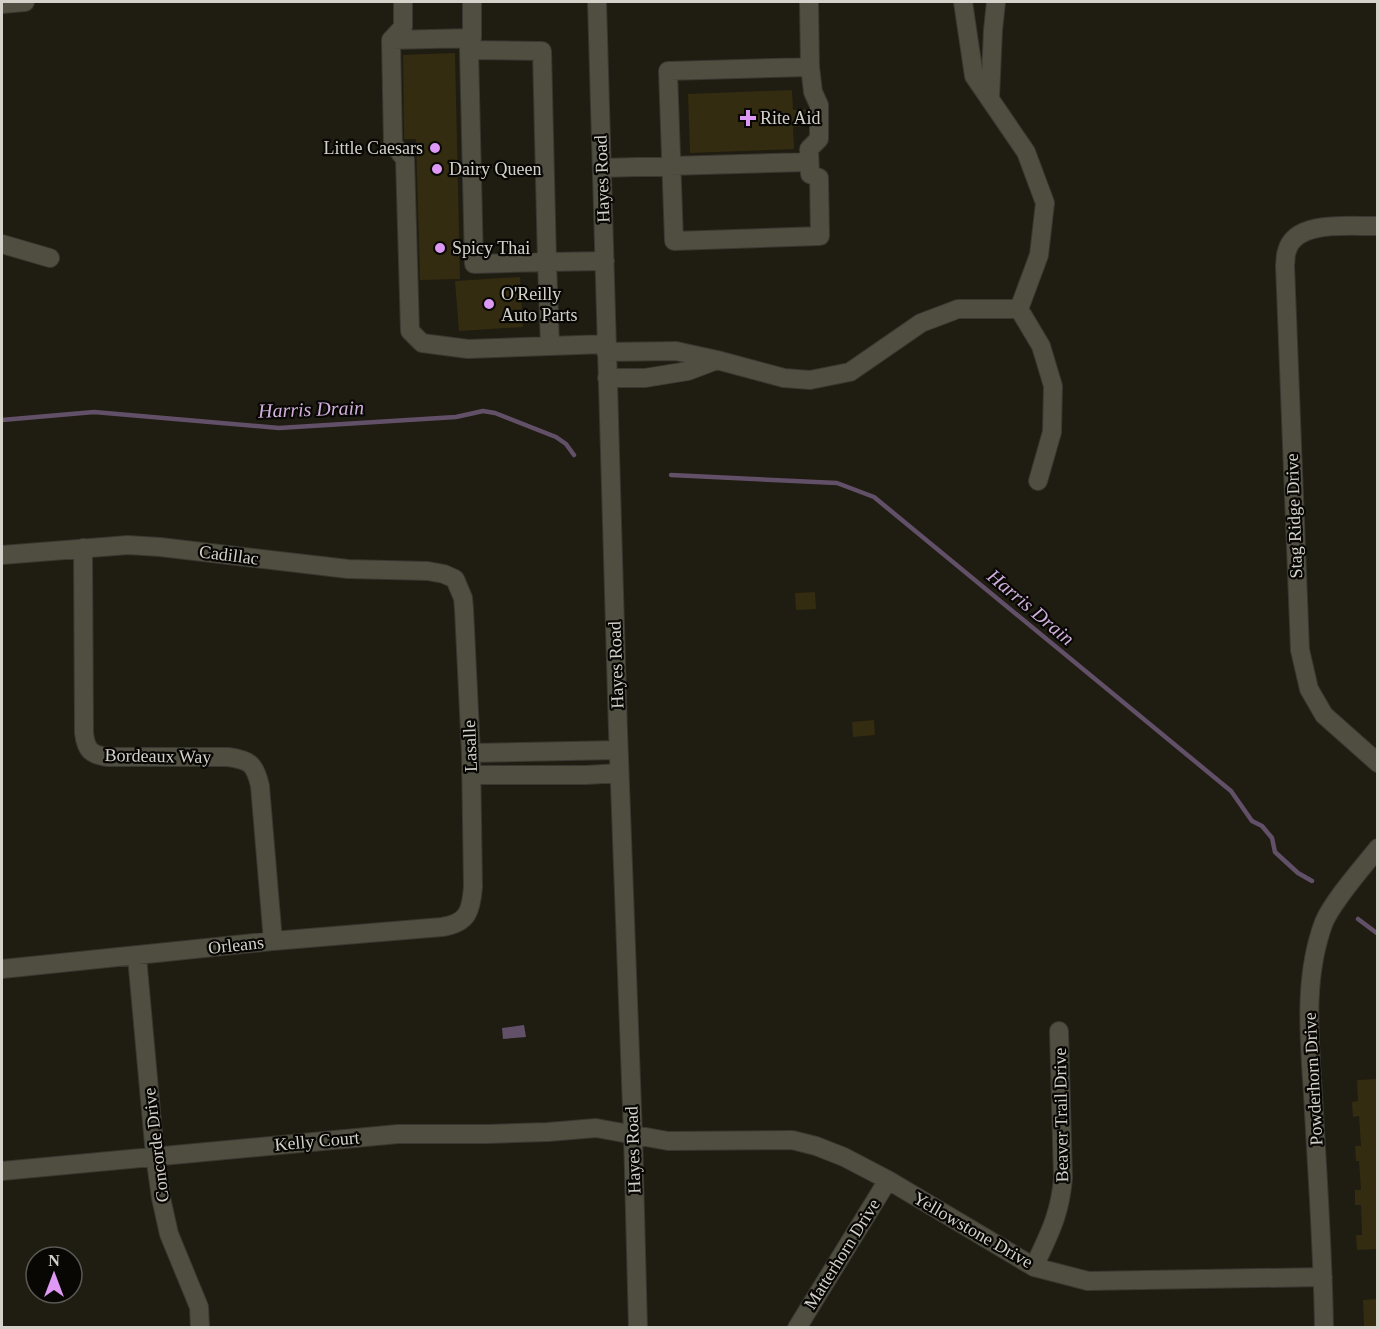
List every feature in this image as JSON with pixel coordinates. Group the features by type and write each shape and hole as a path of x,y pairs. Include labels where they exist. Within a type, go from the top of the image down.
{"street":[{"path":"2,4 25,2"},
{"path":"403,2 403,27 391,40 393,144 405,159 411,331 422,344 468,349 550,346 676,351 784,378 810,380 850,372 921,322 958,309 1019,309"},
{"path":"472,2 470,44 474,264 605,261"},
{"name":"Hayes Road","path":"597,2 618,750 638,1328"},
{"path":"809,2 810,67 813,92 819,105 819,139 809,148 809,162 810,174 819,178 820,236 674,241 668,71 810,67"},
{"path":"963,2 974,76 1026,152 1046,203 1039,255 1019,309"},
{"path":"990,97 996,2"},
{"path":"391,40 542,51 550,346"},
{"path":"602,168 809,162"},
{"name":"Stag Ridge Drive","path":"1377,226 1314,228 1300,233 1287,250 1285,265 1299,650 1309,689 1324,715 1377,763"},
{"path":"2,244 50,258"},
{"path":"1019,309 1041,346 1053,386 1052,432 1038,481"},
{"path":"607,378 645,378 688,371 717,360"},
{"name":"Cadillac","path":"2,555 128,545 348,569 428,571 455,579"},
{"name":"Bordeaux Way","path":"82,548 84,733 87,749 93,754 108,757 228,757 242,759 252,765 257,772 260,786 273,941"},
{"name":"Lasalle","path":"455,579 463,598 471,753 473,887 467,915"},
{"path":"471,753 618,750"},
{"path":"471,775 619,773"},
{"name":"Powderhorn Drive","path":"1324,1328 1309,1015 1314,960 1325,921 1346,888 1377,848"},
{"name":"Orleans","path":"2,969 137,957 273,941 442,927 459,923 467,915"},
{"name":"Concorde Drive","path":"137,957 155,1155 165,1217 169,1234 199,1307 200,1328"},
{"name":"Beaver Trail Drive","path":"1034,1267 1058,1214 1062,1196 1059,1030"},
{"name":"Kelly Court","path":"2,1171 398,1134 497,1134 596,1128 633,1135"},
{"name":"Yellowstone Drive","path":"633,1135 668,1141 801,1141 844,1157 888,1180 1034,1267 1088,1281 1323,1277"},
{"name":"Matterhorn Drive","path":"797,1328 888,1180"}],"shaded area":[{"path":"524,1025 526,1037 503,1039 502,1028"}],"building":[{"path":"455,53 460,279 420,280 416,139 404,139 403,55"},
{"name":"Rite Aid","path":"792,90 793,110 806,109 807,126 793,127 794,149 690,153 688,94"},
{"name":"O'Reilly Auto Parts","path":"520,277 523,327 459,331 455,281"},
{"path":"815,592 816,609 796,610 795,593"},
{"path":"874,720 875,735 853,737 852,722"},
{"path":"1377,1079 1377,1249 1357,1250 1356,1235 1362,1235 1361,1205 1355,1205 1355,1190 1361,1190 1359,1161 1356,1161 1355,1146 1361,1146 1359,1116 1353,1117 1352,1102 1358,1101 1357,1080"},
{"path":"1377,1299 1377,1328 1364,1328 1363,1300"}],"waterway":[{"name":"Harris Drain","path":"2,420 94,412 279,428 456,417 483,411 495,413 556,437 566,444 574,455"},
{"name":"Harris Drain","path":"671,475 837,483 874,497 1231,791 1252,821 1262,826 1272,838 1275,852 1298,873 1312,881"},
{"name":"Harris Drain","path":"1358,919 1378,934"}],"place":[{"name":"Rite Aid","path":"748,118"},
{"name":"Little Caesars","path":"435,148"},
{"name":"Dairy Queen","path":"437,169"},
{"name":"Spicy Thai","path":"440,248"},
{"name":"O'Reilly Auto Parts","path":"489,304"}]}
